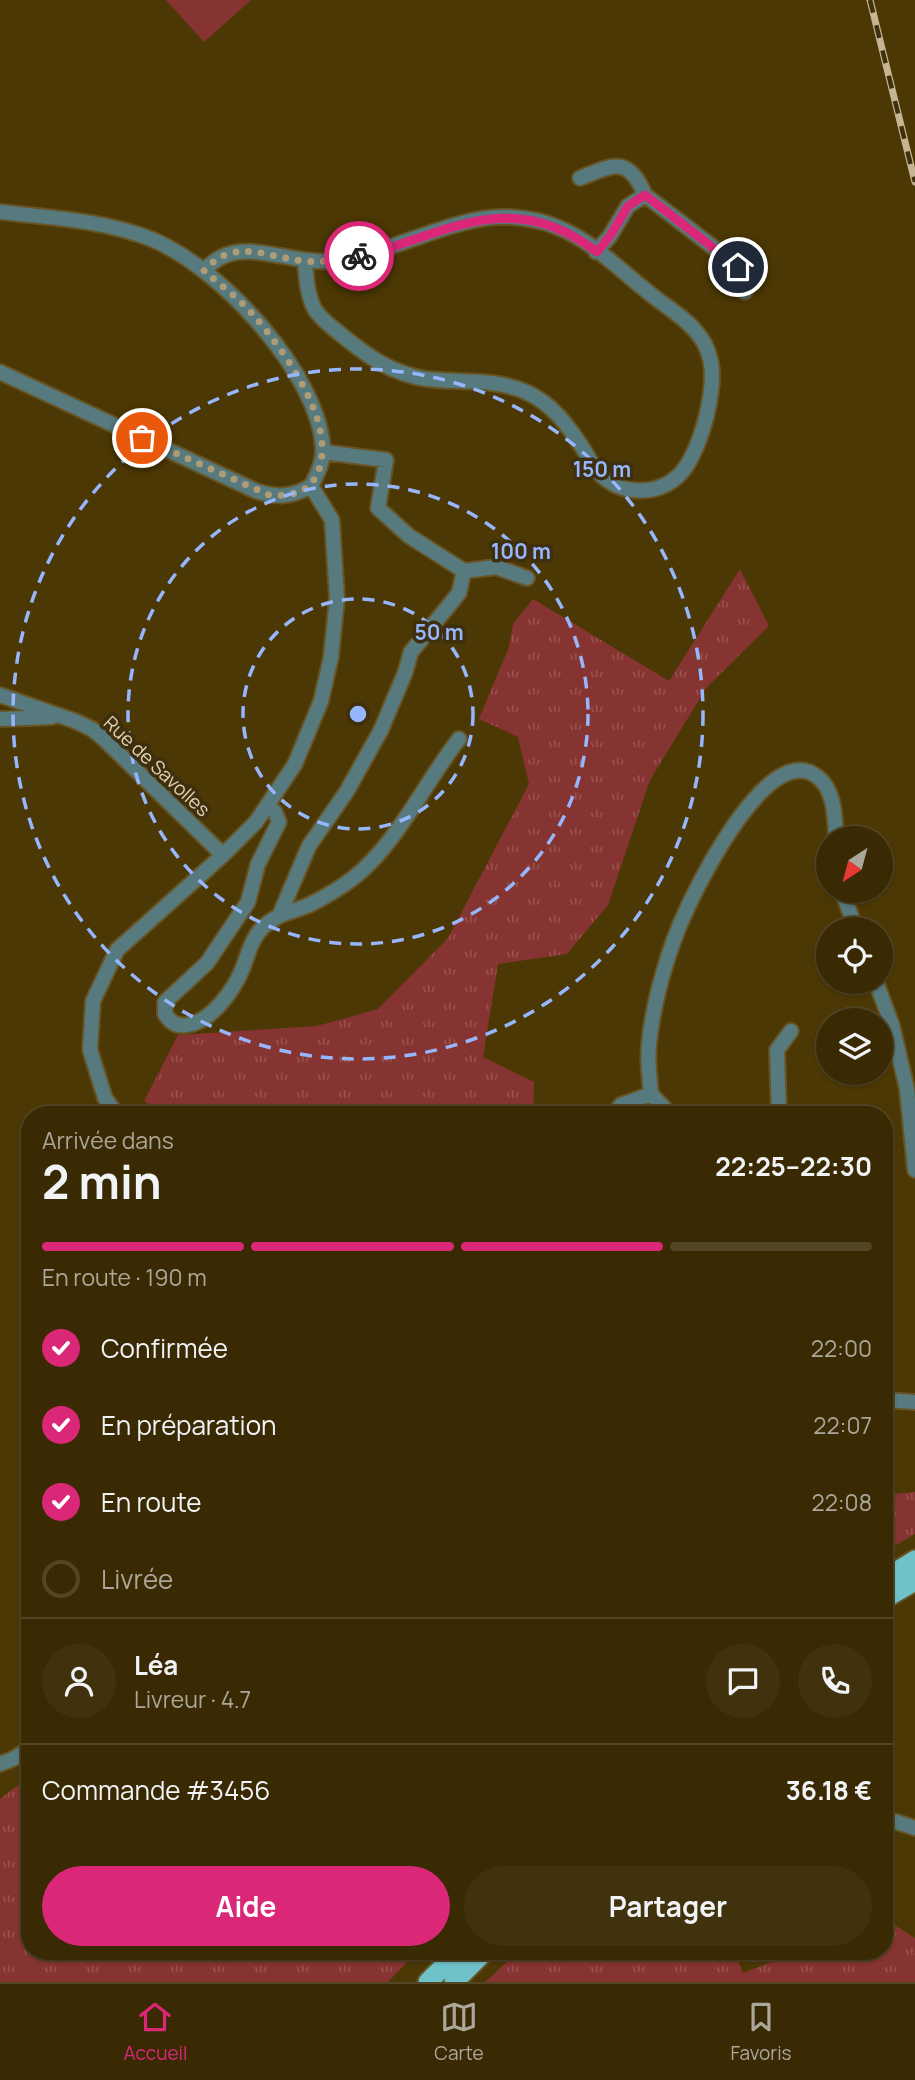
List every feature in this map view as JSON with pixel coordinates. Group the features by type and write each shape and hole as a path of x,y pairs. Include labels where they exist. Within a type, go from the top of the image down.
{"highway":[{"path":"893,1573 915,1560"},
{"path":"893,1594 915,1581"},
{"path":"428,1982 450,1960"},
{"path":"454,1982 476,1960"}],"street":[{"path":"580,178 615,164 625,167 637,178 645,195 738,267 745,292"},
{"path":"597,252 628,206 645,195"},
{"path":"0,212 96,223 127,231 155,241 204,271 255,316 294,368 313,410 323,452 319,468 311,486 299,493 286,496 269,495 0,372"},
{"path":"204,271 213,260 237,252 253,251 305,261 328,261 375,253 474,220 508,217 556,226 597,252 698,334 710,357 713,381 692,457 683,471 664,486 635,490 606,479 598,472 565,422 527,392 489,383 415,377 384,366 368,356 322,320 314,308 305,261"},
{"path":"323,452 386,460 379,508 409,536 464,571 495,567 527,578"},
{"path":"110,1106 104,1098 90,1050 93,1001 117,950 241,839 268,806 295,764 310,733 323,694 333,647 337,598 333,527 327,509 311,486"},
{"path":"280,914 309,846 347,791 381,730 411,652 459,593 464,571"},
{"name":"Rue de Savolles","path":"0,695 83,725 106,741 223,855"},
{"name":"Rue de Savolles","path":"0,719 57,716"},
{"path":"268,806 277,815 278,827 258,864 247,902 207,963 165,1002 165,1014 174,1024 187,1025 200,1020 213,1010 237,981 261,929 280,914 310,904 352,879 371,862 423,796 438,766 460,739"},
{"path":"662,1106 651,1094 649,1035 662,978 685,913 715,854 749,805 785,772 812,772 824,781 835,812 836,826"},
{"path":"880,994 892,1025 907,1089 915,1170"},
{"path":"779,1106 777,1050 791,1031"},
{"path":"620,1106 651,1094"},
{"path":"893,1401 915,1402"},
{"path":"0,1764 21,1754"},
{"path":"893,1821 915,1828"}],"green space":[{"path":"166,0 251,0 204,42"},
{"path":"740,569 769,626 707,687 650,780 608,905 567,954 498,964 483,1057 534,1082 533,1106 152,1106 144,1101 178,1035 317,1026 378,1009 448,938 529,784 518,737 479,719 509,647 513,624 533,599 669,681"},
{"path":"915,1492 915,1534 893,1547 893,1494"},
{"path":"21,1783 21,1960 409,1960 388,1982 0,1982 0,1799"},
{"path":"893,1924 915,1938 915,1982 485,1982 509,1960 738,1960 743,1973 777,1960 893,1960"}],"railway":[{"path":"870,0 915,182"}],"way so far":[{"path":"142,438 269,495 286,496 311,486 322,459 321,435 294,368 255,316 204,271 213,260 237,252 253,251 305,261 328,261 359,256"}],"route":[{"path":"359,256 474,220 508,217 556,226 597,252 614,230 622,213 645,195 738,267"}]}
